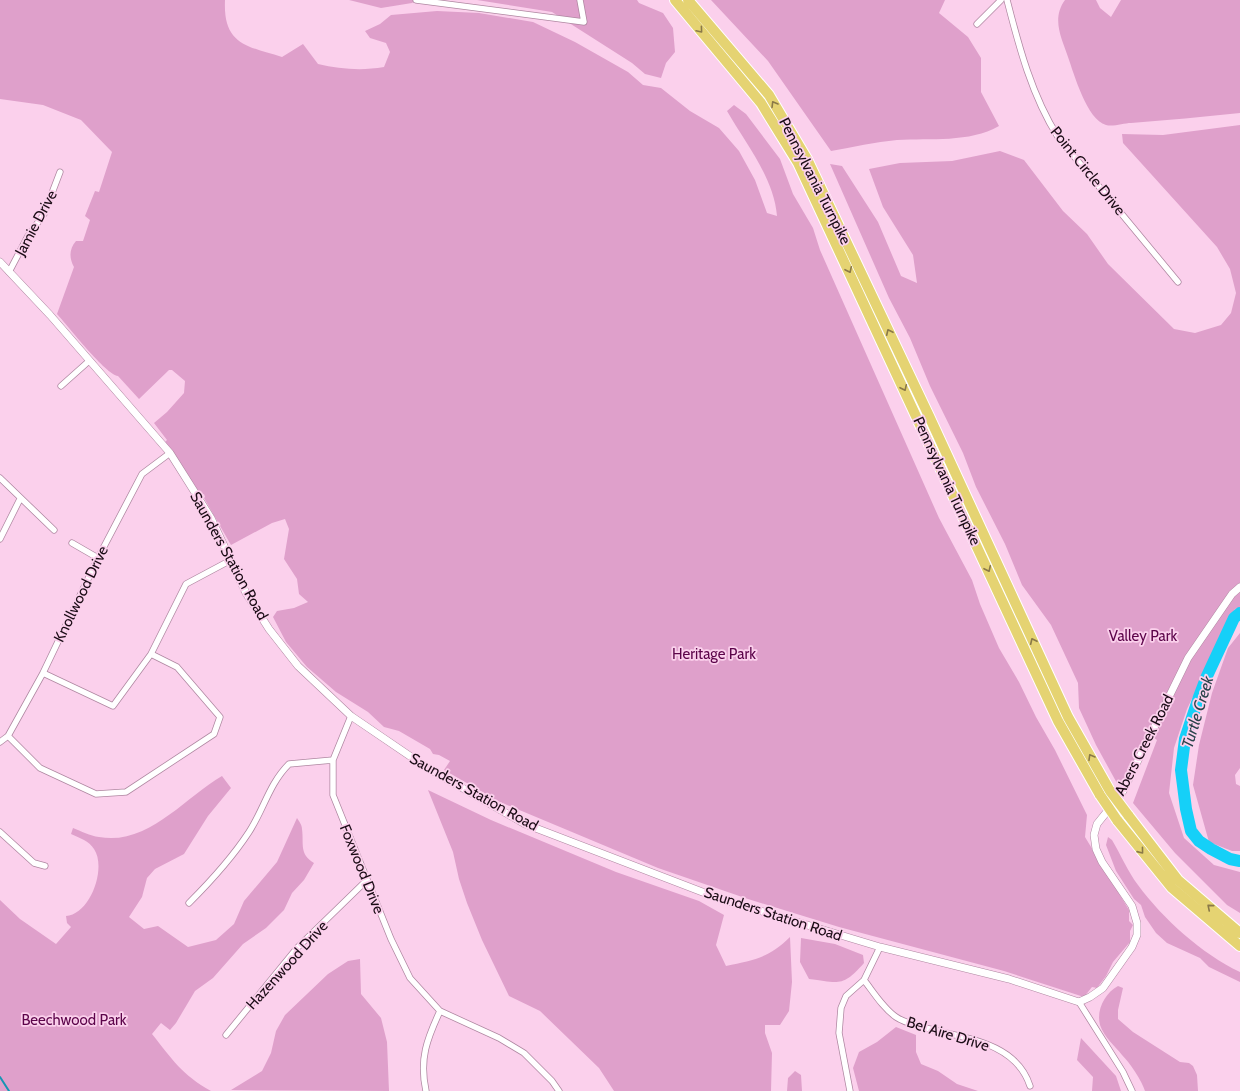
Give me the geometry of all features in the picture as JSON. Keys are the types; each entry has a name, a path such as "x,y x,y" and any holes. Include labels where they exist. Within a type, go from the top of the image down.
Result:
{"highway":[{"name":"Pennsylvania Turnpike","path":"675,0 761,103 798,163 1058,721 1100,795 1117,820 1172,888 1240,946"},
{"name":"Pennsylvania Turnpike","path":"688,0 769,95 807,159 929,416 1068,717 1110,791 1178,880 1240,933"}],"street":[{"path":"416,0 584,22 580,0"},
{"path":"977,24 1001,0"},
{"name":"Point Circle Drive","path":"1007,0 1026,68 1049,123 1058,138 1178,282"},
{"name":"Jamie Drive","path":"10,272 28,236 44,214 60,172"},
{"name":"Saunders Station Road","path":"0,262 170,453 211,518 246,593 269,629 298,666 351,716 426,768 526,824 718,898 880,947 1009,979 1079,1002"},
{"path":"61,386 89,361"},
{"name":"Knollwood Drive","path":"0,742 8,736 43,673 98,558 142,474 170,453"},
{"path":"0,478 20,499 54,530"},
{"path":"0,539 20,499"},
{"path":"72,543 98,558"},
{"path":"43,673 113,706 151,654 186,584 231,560"},
{"name":"Abers Creek Road","path":"1079,1002 1090,997 1103,988 1132,947 1137,935 1137,923 1132,906 1102,862 1096,849 1094,835 1097,824 1122,793 1188,658 1232,594 1240,586"},
{"path":"8,736 40,768 96,794 126,792 214,734 220,717 177,667 151,654"},
{"name":"Foxwood Drive","path":"351,716 333,760 333,795 391,939 410,978 440,1011 499,1038 524,1052 552,1081 559,1091"},
{"path":"189,903 210,882 249,832 281,771 289,764 333,760"},
{"path":"0,832 34,863 46,866"},
{"name":"Hazenwood Drive","path":"226,1035 297,948 367,880"},
{"path":"850,1091 839,1033 839,1019 846,996 864,980 880,947"},
{"name":"Bel Aire Drive","path":"864,980 887,1009 897,1018 910,1024 994,1047 1012,1057 1026,1073 1030,1086"},
{"path":"1079,1002 1123,1072 1132,1091"},
{"path":"426,1091 423,1079 423,1058 429,1035 440,1011"}],"green space":[{"name":"Heritage Park","path":"0,0 225,0 225,15 228,26 239,41 248,46 282,57 303,44 318,64 351,69 384,67 390,52 386,43 370,38 365,31 380,24 391,15 437,11 479,13 533,22 575,42 628,72 643,85 661,88 690,111 719,128 739,151 755,180 767,213 777,216 771,188 765,175 727,111 734,105 746,114 780,159 793,194 813,228 820,250 939,518 972,580 980,604 999,648 1055,750 1087,815 1085,837 1129,910 1129,921 1133,925 1130,931 1130,942 1113,962 1106,976 1097,988 1092,987 1084,997 1004,971 839,927 748,899 658,868 500,802 444,770 450,761 439,755 433,754 430,749 399,731 384,727 368,712 336,692 307,667 286,642 273,617 277,611 294,608 308,602 299,594 297,579 284,559 289,529 285,519 272,523 231,545 204,498 204,494 201,495 165,442 167,440 154,423 167,412 184,393 185,381 172,370 169,370 139,399 118,376 112,374 96,359 57,314 74,267 71,260 72,247 76,241 83,241 90,220 85,216 95,191 99,192 112,152 81,120 43,105 0,99"},
{"path":"349,0 416,0 412,3 381,8"},
{"path":"477,0 637,0 639,3 663,13 673,28 675,52 666,63 661,78 645,74 632,63 552,12"},
{"path":"711,0 945,0 939,13 968,37 981,58 981,92 999,126 975,135 950,139 897,140 831,151 768,61"},
{"path":"1065,0 1096,0 1100,8 1111,17 1121,0 1240,0 1240,113 1128,123 1112,126 1106,125 1099,121 1093,115 1082,96 1059,29 1059,14"},
{"name":"Valley Park","path":"1240,125 1240,608 1235,609 1187,709 1174,748 1169,793 1184,838 1214,865 1240,872 1240,913 1227,905 1175,853 1133,803 1157,740 1147,733 1129,773 1118,785 1096,745 1079,708 1078,683 1051,625 1022,585 1005,544 976,487 963,453 930,386 910,338 889,298 830,164 842,166 878,222 901,276 917,283 913,255 883,207 869,169 900,163 952,161 1000,151 1024,160 1063,211 1087,234 1108,264 1174,329 1195,333 1221,325 1231,313 1236,293 1230,269 1217,247 1123,143 1122,134 1163,135"},
{"path":"1240,633 1240,768 1235,775 1236,784 1240,786 1240,851 1232,851 1209,842 1193,785 1199,745 1212,693 1228,648"},
{"name":"Beechwood Park","path":"222,776 231,788 208,816 184,854 155,869 147,878 142,897 129,917 144,929 158,926 188,947 216,940 234,924 244,901 277,862 297,818 302,828 304,852 309,860 314,863 304,880 292,893 284,910 266,928 243,944 213,978 195,991 176,1023 170,1030 161,1023 152,1034 185,1073 211,1091 0,1091 0,900 20,919 56,944 71,927 67,923 66,916 75,914 82,908 94,889 97,878 98,857 92,846 81,838 71,834 73,828 89,835 99,837 117,838 134,834 165,818"},
{"path":"428,790 491,820 616,872 699,901 724,915 716,945 726,966 745,962 768,954 790,937 792,982 789,1011 780,1025 765,1025 765,1033 772,1053 771,1091 614,1091 599,1068 540,1011 509,996 482,940 467,903 459,879 453,852"},
{"path":"1108,837 1112,840 1134,880 1148,898 1171,923 1198,946 1240,972 1240,982 1209,967 1200,958 1167,943 1156,933 1145,917 1141,905 1134,899 1116,871 1106,845"},
{"path":"801,938 835,944 863,955 864,963 846,980 840,982 809,979 800,962"},
{"path":"360,959 361,994 381,1018 387,1042 389,1091 231,1090 262,1071 271,1053 276,1031 285,1015 328,974 348,961"},
{"path":"1118,986 1123,988 1118,1010 1118,1019 1133,1032 1180,1062 1189,1063 1193,1066 1197,1075 1198,1091 1145,1091 1132,1067 1107,1037 1100,1025 1099,1014 1103,1002 1109,993"},
{"path":"896,1027 916,1035 916,1052 921,1064 938,1071 957,1084 978,1091 859,1091 853,1068 859,1052 877,1042"},
{"path":"1081,1038 1116,1076 1121,1091 1092,1091 1093,1077 1077,1060"},
{"path":"795,1071 801,1075 802,1091 787,1091 788,1078"}],"waterway":[{"name":"Turtle Creek","path":"1240,613 1234,618 1199,697 1185,739 1181,770 1186,809 1191,831 1199,841 1211,849 1230,859 1240,861"},
{"path":"0,1077 9,1091"}]}
